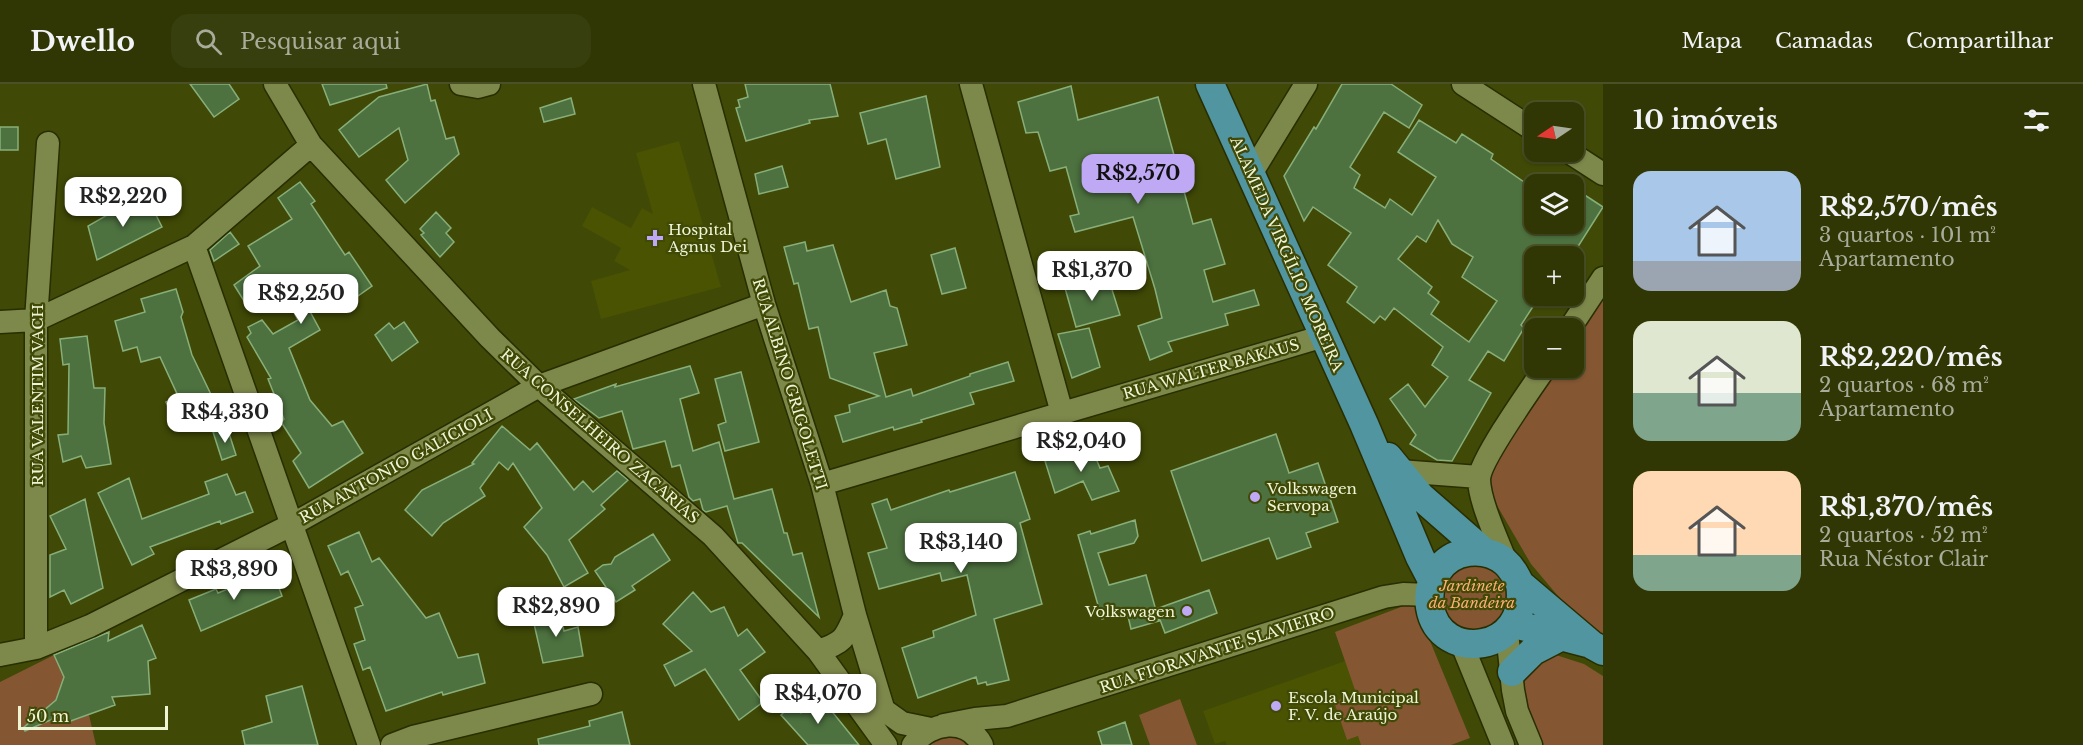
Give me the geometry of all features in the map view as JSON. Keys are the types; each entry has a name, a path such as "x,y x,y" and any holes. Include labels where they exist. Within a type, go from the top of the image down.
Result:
{"main road":[{"name":"ALAMEDA VIRGÍLIO MOREIRA","path":"1210,84 1364,424 1430,587"},
{"name":"ALAMEDA VIRGÍLIO MOREIRA","path":"1364,424 1420,496 1598,648"},
{"path":"1468,552 1503,566 1522,598 1520,611 1511,628 1492,641 1476,645 1461,642 1447,635 1437,624 1431,610 1430,587 1441,566 1453,556 1468,552"},
{"path":"1511,628 1560,637 1598,648"},
{"path":"1512,672 1533,651 1560,637"}],"street":[{"name":"RUA CONSELHEIRO ZACARIAS","path":"274,84 311,144 490,338 539,386 713,536 818,651 886,745"},
{"path":"461,84 478,87 489,84"},
{"name":"RUA ALBINO GRIGOLETTI","path":"704,84 764,304 822,484 855,615 884,711"},
{"path":"971,84 1062,412"},
{"path":"1251,174 1306,84"},
{"path":"1463,84 1524,124"},
{"name":"RUA VALENTIM VACH","path":"36,648 36,320 48,143"},
{"path":"0,322 36,320 194,246 311,144"},
{"path":"1584,162 1603,174"},
{"path":"194,246 369,745"},
{"path":"1577,318 1603,278"},
{"name":"RUA ANTONIO GALICIOLI","path":"0,655 36,648 90,626 293,524 539,386 764,304"},
{"name":"RUA WALTER BAKAUS","path":"822,484 1324,336"},
{"path":"1503,566 1479,477 1491,450 1538,378"},
{"path":"1399,471 1479,477"},
{"name":"RUA FIORAVANTE SLAVIEIRO","path":"937,727 975,719 1007,716 1384,597 1430,587"},
{"path":"818,651 840,643 855,615"},
{"path":"1511,628 1513,690 1517,711 1531,745"},
{"path":"1461,642 1503,745"},
{"name":"RUA CONSELHEIRO ZACARIAS","path":"837,675 902,723 937,727 957,726 969,731 980,740 982,745"},
{"path":"392,745 413,737 591,694"},
{"path":"992,745 1007,716"},
{"path":"913,745 920,736 937,727"}],"shaded area":[{"name":"Hospital Agnus Dei","path":"679,141 721,287 601,319 591,281 630,270 614,261 621,248 582,226 592,207 631,228 642,208 653,214 636,153"},
{"name":"Escola Municipal F. V. de Araújo","path":"1345,661 1357,694 1334,702 1347,740 1358,736 1361,745 1227,745 1225,741 1215,744 1203,711"}],"green space":[{"path":"1603,290 1603,635 1574,615 1531,564 1488,490 1488,472 1546,378 1584,378 1584,319"},
{"name":"Jardinete da Bandeira","path":"1493,564 1509,591 1505,611 1491,626 1481,630 1461,629 1443,616 1437,584 1450,565"},
{"path":"1414,602 1470,738 1451,745 1361,745 1358,736 1347,740 1334,702 1356,693 1335,632"},
{"path":"1553,654 1584,664 1603,676 1603,745 1537,745 1520,705 1524,670"},
{"path":"54,655 64,677 56,700 47,708 51,719 62,715 66,723 89,715 96,745 0,745 0,682"},
{"path":"1180,699 1197,745 1150,745 1139,715"},
{"path":"951,735 960,738 966,745 923,745 927,741"}],"building":[{"path":"190,84 229,84 239,99 214,117"},
{"path":"322,84 386,84 387,88 330,105"},
{"path":"427,84 431,101 435,100 446,139 454,137 459,154 405,203 386,180 408,160 399,128 359,157 339,130 379,97"},
{"path":"745,84 830,84 838,116 809,120 810,123 746,141 736,108 740,107 738,100 748,97"},
{"path":"1342,84 1391,84 1422,105 1409,128 1384,112 1350,167 1360,175 1354,188 1385,208 1390,199 1412,215 1436,177 1398,152 1419,120 1456,143 1462,134 1493,154 1491,159 1524,182 1524,234 1584,234 1584,195 1603,207 1578,246 1524,246 1524,306 1533,306 1524,318 1521,325 1524,328 1504,361 1488,351 1469,380 1491,393 1452,461 1437,460 1410,444 1416,435 1390,399 1408,384 1425,407 1448,377 1432,365 1443,347 1394,308 1385,320 1380,316 1374,323 1347,302 1357,287 1328,265 1351,233 1313,207 1304,221 1284,176 1314,127 1316,129","holes":["1438,220 1452,244 1473,257 1462,277 1497,301 1469,342 1431,314 1439,302 1428,293 1432,287 1398,259 1417,236 1426,242"]},
{"path":"1071,86 1078,120 1158,97 1193,224 1211,219 1225,264 1204,270 1213,302 1254,290 1259,305 1225,314 1228,325 1168,342 1172,351 1150,360 1138,326 1162,318 1133,217 1075,232 1070,216 1079,214 1066,167 1050,171 1038,132 1026,133 1018,102"},
{"path":"926,96 940,167 896,179 886,139 868,144 860,113"},
{"path":"571,98 575,114 544,122 540,108"},
{"path":"0,127 18,127 18,150 0,150"},
{"path":"782,166 788,187 759,194 755,174"},
{"path":"300,182 315,201 311,204 345,255 349,252 372,286 348,303 335,285 306,304 320,330 289,348 310,400 332,426 343,421 363,453 309,488 293,461 301,453 281,422 284,419 268,379 271,378 247,337 251,333 248,327 262,320 273,334 298,320 280,288 249,309 234,285 260,266 248,246 292,219 278,198"},
{"path":"149,201 162,227 97,260 88,226 128,203 132,210"},
{"path":"436,212 451,228 446,233 454,242 440,257 421,235 424,233 420,229"},
{"path":"230,232 239,244 214,261 210,250"},
{"path":"805,242 807,251 833,245 851,302 886,290 890,306 897,308 907,345 874,353 886,397 911,389 913,396 1008,362 1014,381 970,393 974,404 921,420 922,422 894,430 893,427 843,442 835,416 850,412 849,405 879,396 830,378 818,327 809,329 798,283 794,284 784,247"},
{"path":"955,248 966,288 942,294 931,255"},
{"path":"1108,277 1120,315 1076,327 1065,288"},
{"path":"176,289 192,355 216,405 177,424 166,402 178,396 160,357 141,362 137,347 123,351 115,321 145,312 141,299"},
{"path":"404,322 418,342 392,361 375,335 389,323 394,329"},
{"path":"1089,328 1100,367 1072,378 1058,334"},
{"path":"87,336 94,388 105,388 104,423 111,464 86,468 81,456 63,462 58,435 68,434 69,364 63,365 60,339"},
{"path":"690,366 699,393 680,399 693,451 719,442 734,499 772,489 784,533 787,533 793,555 802,553 819,617 742,543 738,543 727,506 706,512 703,510 700,499 693,501 689,497 680,465 672,467 665,441 633,449 622,411 599,418 574,399 616,384 615,387"},
{"path":"741,372 759,442 725,451 718,425 726,422 715,379"},
{"path":"502,426 530,450 537,443 574,490 583,481 593,492 617,471 628,480 601,505 605,509 569,540 588,573 564,587 547,555 524,527 542,508 513,463 508,470 499,462 480,488 485,496 443,523 432,536 405,510 422,490 474,464 472,463"},
{"path":"227,427 236,455 222,460 213,432"},
{"name":"Volkswagen Servopa","path":"1276,434 1289,473 1318,463 1338,522 1306,533 1311,547 1277,559 1269,538 1202,561 1171,471"},
{"path":"1090,444 1100,468 1108,466 1119,491 1092,500 1083,481 1055,493 1045,461"},
{"path":"1015,472 1030,519 1020,523 1042,604 994,619 1009,680 987,685 986,682 978,684 976,677 918,698 902,648 934,637 933,631 976,615 967,575 942,581 940,573 879,589 868,553 887,548 872,504 887,499 891,510 949,490 950,492"},
{"path":"227,474 236,495 245,492 253,512 221,524 220,521 150,547 154,554 132,565 98,493 129,478 142,519 209,494 205,482"},
{"path":"85,499 103,588 71,604 64,590 50,597 50,555 66,549 50,516"},
{"path":"1135,520 1138,536 1134,543 1098,553 1109,585 1146,575 1159,621 1131,629 1127,612 1102,619 1078,535 1090,531 1091,534"},
{"path":"359,532 372,562 379,558 426,618 439,613 458,658 478,654 485,683 443,695 442,692 386,711 370,667 363,670 354,644 365,640 355,608 363,605 348,571 341,575 328,546"},
{"path":"653,534 670,560 632,586 635,590 616,602 595,571 603,565 611,564 615,557"},
{"path":"273,571 282,596 201,631 189,600 216,589 218,593"},
{"name":"Volkswagen","path":"1209,590 1217,613 1165,633 1156,609"},
{"path":"693,592 711,612 724,607 738,636 747,629 765,652 740,670 763,702 739,720 705,669 675,686 664,665 692,651 663,624"},
{"path":"559,610 564,631 578,627 583,656 543,663 532,615"},
{"path":"142,625 156,658 148,661 150,694 112,697 115,705 65,723 62,715 25,731 23,728 56,700 64,677 54,655 109,632 108,641"},
{"path":"302,686 318,745 245,745 242,731 272,722 266,696"},
{"path":"820,697 859,745 808,745 781,715 793,704 801,713"},
{"path":"622,712 630,745 539,745 538,739 590,726 589,721"},
{"path":"1125,722 1132,745 1102,745 1098,732"}],"place":[{"name":"Hospital Agnus Dei","path":"655,238"},
{"name":"Volkswagen Servopa","path":"1255,497"},
{"name":"Volkswagen","path":"1187,611"},
{"name":"Escola Municipal F. V. de Araújo","path":"1276,706"}]}
